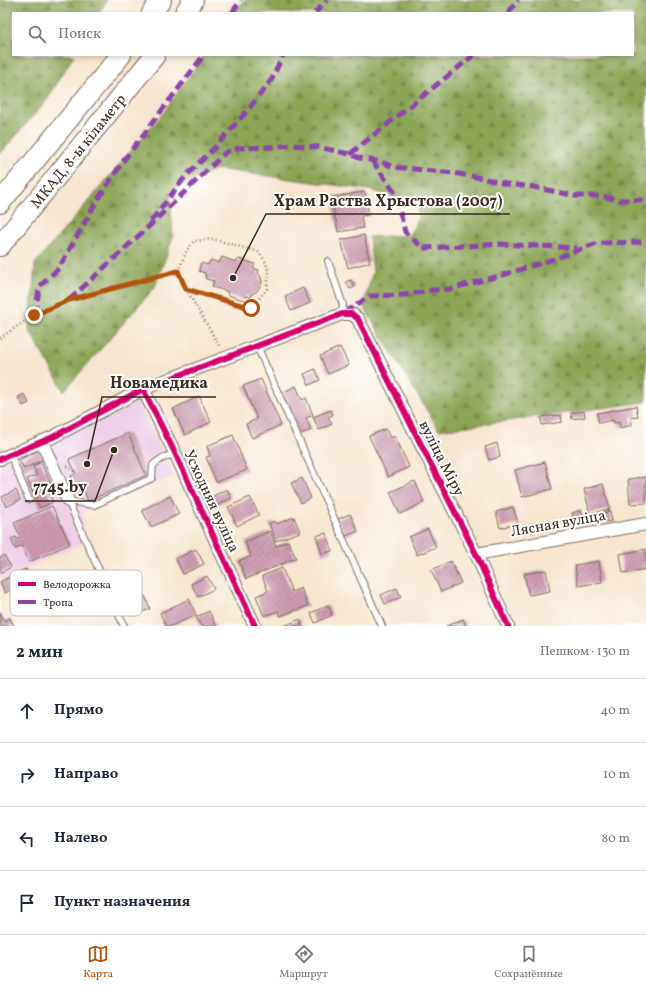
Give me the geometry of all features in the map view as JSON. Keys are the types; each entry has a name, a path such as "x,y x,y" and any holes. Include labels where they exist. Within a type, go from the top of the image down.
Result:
{"highway":[{"path":"153,12 161,0"},
{"path":"186,12 194,0"},
{"name":"МКАД, 8-ы кіламетр","path":"0,203 120,56"},
{"name":"МКАД, 8-ы кіламетр","path":"0,246 154,56"}],"street":[{"path":"5,457 42,442 143,389 342,314"},
{"name":"вуліца Міру","path":"342,314 352,314 358,319 476,554 508,626"},
{"name":"Усходняя вуліца","path":"143,389 176,454 255,626"},
{"path":"42,442 68,501"},
{"name":"Лясная вуліца","path":"476,554 646,524"}],"lane":[{"path":"328,261 343,305 342,314"},
{"path":"257,346 382,626"},
{"path":"68,501 94,505 152,478 153,465 161,459 176,454"},
{"path":"5,457 29,500"},
{"path":"68,501 99,570"},
{"path":"120,616 124,626"}],"path":[{"path":"186,289 251,308 267,289 269,272 265,261 259,252 213,239 194,241 187,250 178,271 186,289 226,358"},
{"path":"0,338 34,315 69,300 178,271"},
{"path":"65,466 76,473"}],"shaded area":[{"path":"137,400 174,476 83,513 83,543 21,570 10,570 10,575 0,579 0,463"}],"green space":[{"path":"0,0 107,0 100,12 12,12 12,56 73,56 47,100 0,154"},
{"path":"244,0 646,0 646,402 439,430 363,306 373,271 369,237 409,235 418,220 418,205 371,190 216,169 170,191 173,237 155,287 64,391 29,330 35,264 164,112 203,56 634,56 634,12 236,12"}],"building":[{"path":"365,192 369,215 361,216 363,228 338,232 332,197"},
{"path":"364,235 370,262 348,268 341,240"},
{"path":"222,257 236,262 239,259 255,264 253,268 259,270 258,273 261,277 262,283 251,297 245,296 244,300 228,295 227,291 212,287 214,281 206,279 205,273 199,271 201,263 208,265 211,260 219,263"},
{"path":"351,280 355,287 350,289 346,282"},
{"path":"303,288 310,303 291,311 285,296"},
{"path":"340,347 349,365 328,374 320,356"},
{"path":"315,369 320,380 309,385 304,374"},
{"path":"261,379 281,425 252,438 246,424 257,419 243,386"},
{"path":"296,386 302,400 306,398 313,415 306,418 311,430 298,435 280,394"},
{"path":"24,394 29,403 23,406 18,398"},
{"path":"199,396 211,422 185,435 173,409"},
{"path":"636,406 638,417 631,418 632,425 620,428 619,422 614,423 613,420 599,423 597,413"},
{"path":"331,410 333,415 328,417 332,424 319,430 313,417"},
{"path":"584,411 585,417 572,419 571,413"},
{"path":"561,415 562,422 542,425 541,417"},
{"path":"386,429 390,438 395,436 409,467 388,477 369,436"},
{"path":"128,433 146,475 88,501 83,489 78,492 71,476 76,473 69,459"},
{"path":"233,435 247,470 216,482 206,457 210,456 207,446"},
{"path":"497,443 500,457 489,460 485,447"},
{"path":"39,450 44,459 24,469 19,460"},
{"path":"41,462 53,489 48,491 53,502 40,508 27,479 37,475 33,466"},
{"path":"545,462 552,489 522,497 515,470"},
{"path":"646,477 646,503 630,504 628,479"},
{"path":"302,478 311,498 301,503 291,483"},
{"path":"415,481 424,502 400,514 390,492"},
{"path":"603,484 610,509 590,514 584,489"},
{"path":"227,489 231,498 215,506 211,497"},
{"path":"16,490 20,500 6,507 2,497"},
{"path":"170,496 179,514 151,527 142,510"},
{"path":"250,497 259,515 237,526 228,507"},
{"path":"52,506 70,544 29,562 22,546 15,549 11,539 16,537 17,539 21,538 14,523"},
{"path":"513,507 518,523 500,528 496,512"},
{"path":"581,510 584,521 574,524 572,513"},
{"path":"610,511 612,521 606,522 603,513"},
{"path":"350,514 358,531 346,536 338,519"},
{"path":"294,517 300,532 276,541 269,524 274,521 276,524"},
{"path":"428,529 436,547 417,555 409,537"},
{"path":"270,531 276,546 288,541 296,558 246,579 239,561 251,556 245,542"},
{"path":"326,533 332,551 322,554 316,536"},
{"path":"196,549 204,564 183,574 176,559"},
{"path":"646,549 646,569 623,573 620,554"},
{"path":"4,555 11,567 0,573 0,558"},
{"path":"451,561 461,583 441,592 431,570"},
{"path":"599,561 602,582 578,586 575,565"},
{"path":"282,568 292,592 301,588 308,606 280,616 278,611 264,616 256,596 268,591 262,576"},
{"path":"546,570 550,591 529,595 524,574"},
{"path":"207,576 214,589 198,597 191,584"},
{"path":"10,577 10,590 5,593 0,582"},
{"path":"397,588 401,597 385,604 381,595"},
{"path":"145,596 150,609 142,612 142,597"},
{"path":"189,599 196,615 171,626 166,626 160,613"},
{"path":"328,605 332,615 315,623 311,613"},
{"path":"209,611 216,626 201,626 196,617"},
{"path":"0,612 4,621 10,618 14,626 0,626"},
{"path":"300,619 302,626 284,626"},
{"path":"463,619 466,626 446,626"}],"marked path":[{"path":"233,12 241,0"},
{"path":"316,12 327,0"},
{"path":"509,12 518,0"},
{"path":"34,315 40,286 59,268 98,199 124,160 203,56"},
{"path":"151,221 185,177 219,143 252,105 272,79 283,56"},
{"path":"350,154 473,56"},
{"path":"69,300 226,152 238,148 292,145 318,147 350,154 359,158 382,162 393,167 453,173 506,184 534,187 575,196 601,196 619,200 646,200"},
{"path":"372,160 395,193 405,232 423,248 501,244 577,248"},
{"path":"344,313 370,296 405,295 433,290 450,289 503,275 557,258 597,243 646,242"}],"cycle path":[{"path":"0,459 53,437 143,389 342,314 352,314 358,319 476,554 508,626"},
{"path":"143,389 175,453 255,626"}],"place":[{"name":"Храм Раства Хрыстова (2007)","path":"233,278"},
{"name":"7745.by","path":"114,450"},
{"name":"Новамедика","path":"87,464"}],"route":[{"path":"34,315 69,300 178,271 186,289 251,308"}]}
